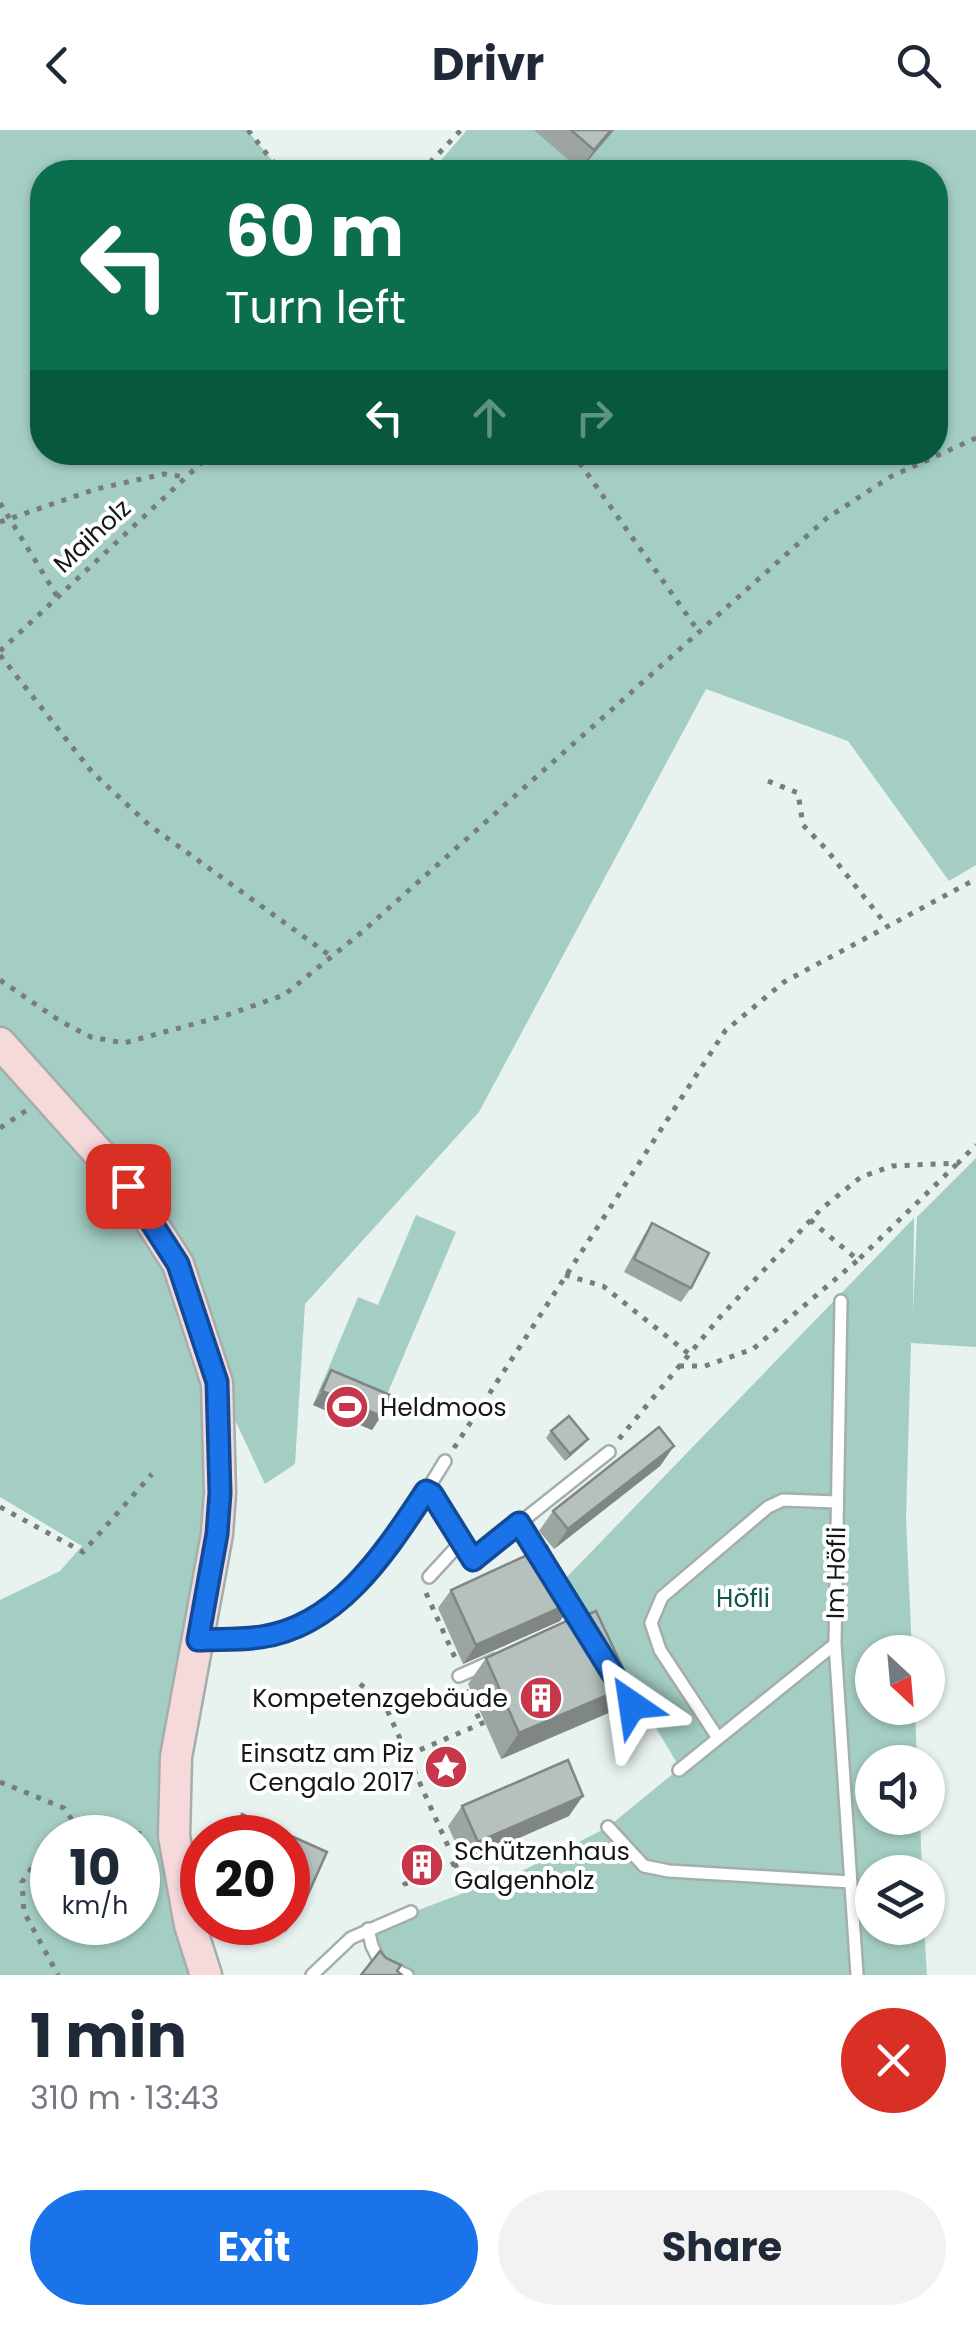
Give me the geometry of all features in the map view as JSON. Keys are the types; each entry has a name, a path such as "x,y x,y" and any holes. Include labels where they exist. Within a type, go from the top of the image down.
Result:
{"street":[{"path":"0,1042 128,1186 178,1264 217,1382 217,1534 176,1756 174,1836 190,1925 206,1975"}],"lane":[{"name":"Im Höfli","path":"678,1770 835,1644 841,1301"},
{"path":"426,1491 432,1494 473,1560 609,1452"},
{"path":"198,1640 262,1637 298,1626 330,1606 382,1557 445,1462"},
{"path":"718,1738 660,1650 651,1624 662,1598 768,1507 783,1500 838,1502"},
{"path":"519,1523 550,1572"},
{"path":"426,1582 462,1541"},
{"path":"560,1589 591,1639"},
{"path":"564,1630 581,1622"},
{"path":"835,1644 858,1975"},
{"path":"459,1676 512,1653"},
{"path":"612,1672 632,1705"},
{"path":"608,1827 644,1866 669,1871 851,1882"},
{"path":"312,1975 351,1938 411,1912"},
{"path":"368,1929 381,1964 407,1975"}],"path":[{"path":"248,130 272,160"},
{"path":"432,160 461,130"},
{"path":"948,451 976,438"},
{"name":"Maiholz","path":"0,653 199,465"},
{"path":"581,465 698,632"},
{"path":"0,980 90,1037 124,1043 284,995 827,518 890,477 916,465"},
{"path":"0,522 96,488 164,474 186,477"},
{"path":"0,503 57,596"},
{"path":"0,653 92,772 149,825 332,956"},
{"path":"768,781 798,793 803,825 888,926"},
{"path":"445,1462 724,1031 784,982 976,879"},
{"path":"0,1128 29,1109 19,1098"},
{"path":"679,1366 706,1366 754,1349 858,1260 976,1146"},
{"path":"609,1452 720,1317 810,1220 861,1177 892,1166 958,1163"},
{"path":"810,1220 858,1260"},
{"path":"566,1275 603,1286 689,1354"},
{"path":"0,1507 83,1552 152,1474"},
{"path":"408,1755 483,1723 459,1676 426,1582"},
{"path":"360,1684 384,1703 448,1846"},
{"path":"0,1782 64,1808 68,1815"},
{"path":"404,1882 454,1861 465,1892"},
{"path":"30,1871 22,1882 24,1912 30,1923"},
{"path":"42,1945 58,1975"}],"green space":[{"path":"0,130 247,130 272,160 30,160 30,465 948,465 948,160 441,160 467,130 976,130 976,865 949,881 848,741 706,689 479,1112 305,1304 295,1464 265,1484 219,1386 220,1493 176,1757 184,1815 180,1815 180,1945 202,1945 206,1975 0,1975 0,1600 60,1571 82,1546 0,1497"},
{"name":"Höfli","path":"976,1158 976,1347 911,1343 906,1518 911,1635 855,1635 855,1725 916,1725 916,1745 855,1745 855,1835 921,1835 921,1855 855,1855 855,1945 925,1945 927,1975 407,1975 381,1964 368,1929 522,1871 608,1827 680,1768 566,1578 914,1218 913,1316 917,1217"},
{"path":"416,1215 456,1232 381,1409 322,1384 358,1297 378,1305"}],"building":[{"path":"571,130 611,130 594,150"},
{"path":"652,1223 709,1253 691,1288 634,1259"},
{"path":"331,1370 390,1395 381,1416 322,1391"},
{"path":"569,1416 588,1439 570,1454 551,1431"},
{"path":"659,1427 674,1446 568,1529 553,1511"},
{"path":"547,1546 573,1602 476,1645 451,1590"},
{"name":"Kompetenzgebäude","path":"596,1611 631,1685 519,1733 486,1658 586,1612 587,1615"},
{"path":"568,1760 583,1796 478,1842 462,1806"},
{"path":"310,1844 327,1852 310,1890"},
{"path":"380,1951 401,1965 397,1971 402,1975 361,1975"}],"place":[{"name":"Heldmoos","path":"347,1407"},
{"name":"Kompetenzgebäude","path":"541,1698"},
{"name":"Einsatz am Piz Cengalo 2017","path":"446,1767"},
{"name":"Schützenhaus Galgenholz","path":"422,1865"}],"route":[{"path":"128,1186 178,1264 217,1382 217,1534 198,1640 262,1637 298,1626 330,1606 382,1557 426,1491 432,1494 473,1560 519,1523 632,1705"}]}
